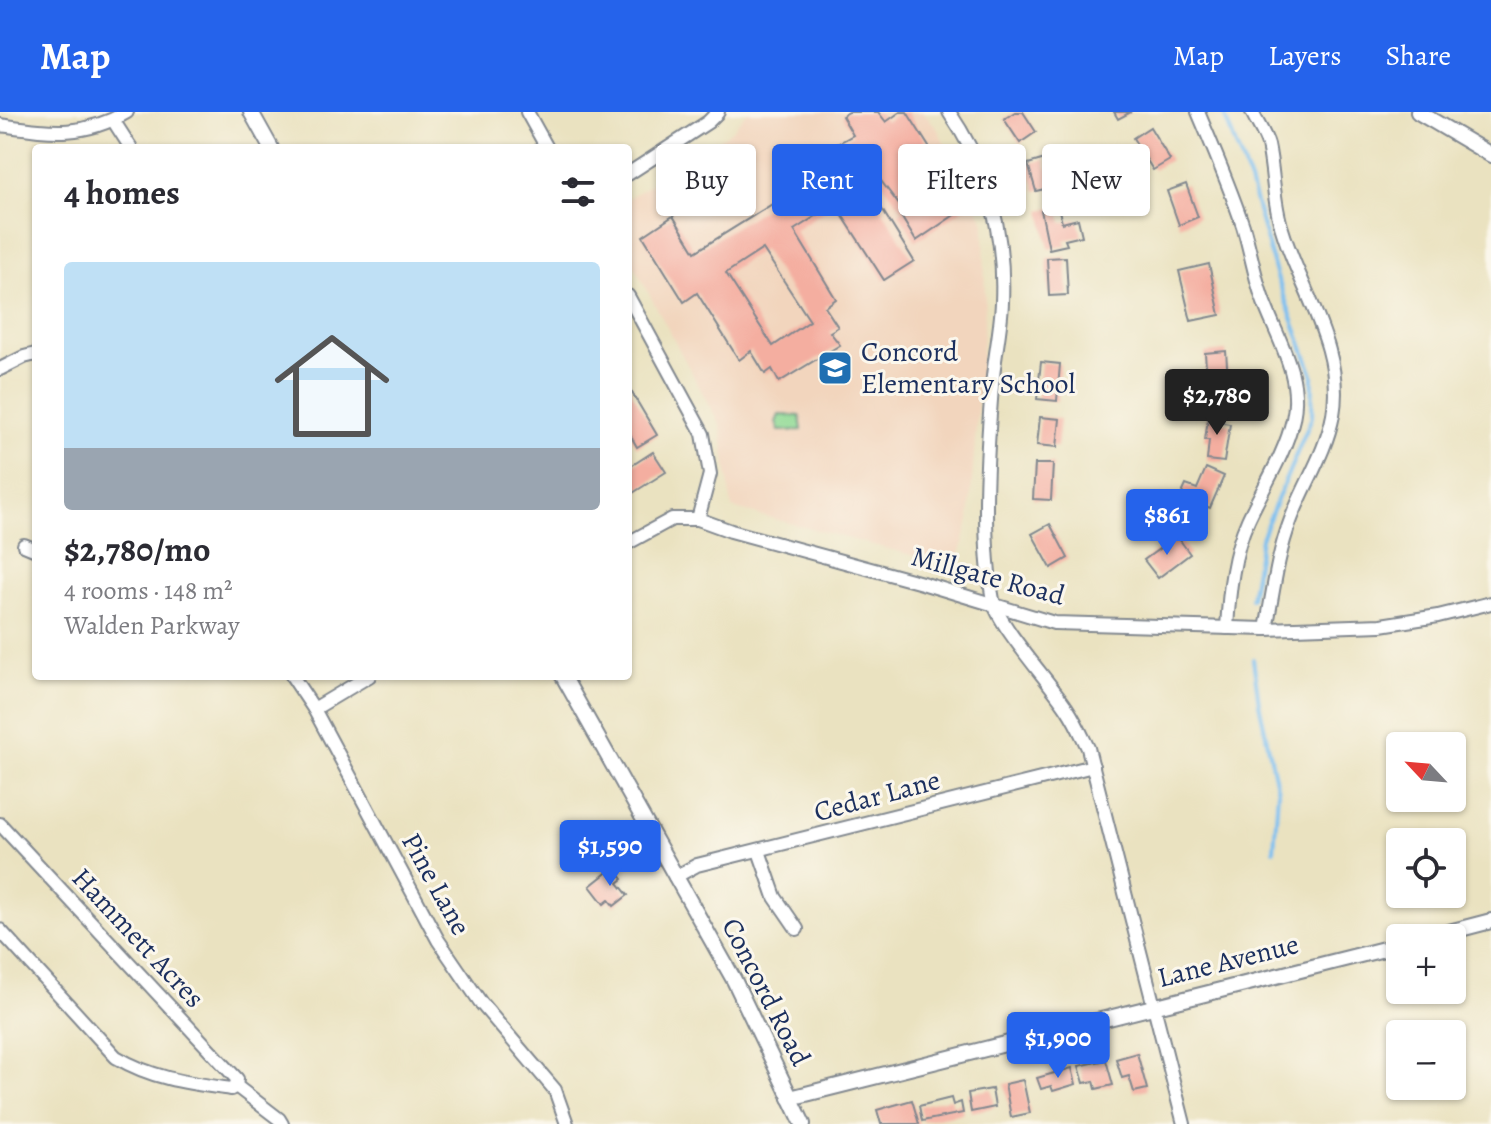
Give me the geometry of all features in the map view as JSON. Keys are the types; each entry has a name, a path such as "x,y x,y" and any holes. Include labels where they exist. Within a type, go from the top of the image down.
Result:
{"street":[{"path":"0,125 45,131 71,130 99,127 127,112"},
{"path":"251,112 269,144"},
{"path":"527,112 545,144"},
{"path":"632,171 697,130 718,112"},
{"path":"949,112 970,143 987,184 1003,256 987,491 989,568 994,604 1069,711 1088,748 1184,1124"},
{"path":"1198,112 1226,176 1263,299 1287,357 1297,392 1286,441 1246,523 1229,592 1227,628"},
{"path":"1252,112 1267,141 1280,225 1293,264 1321,326 1334,366 1336,392 1326,439 1290,521 1266,629"},
{"path":"1418,112 1491,155"},
{"path":"113,120 128,144"},
{"path":"632,303 703,434 710,474 698,519"},
{"path":"0,369 32,355"},
{"name":"Millgate Road","path":"632,541 672,519 698,519 1054,623 1266,629 1381,625 1491,603"},
{"name":"Pine Lane","path":"295,680 314,709 438,940 481,1003 555,1090 567,1124"},
{"path":"314,709 362,680"},
{"name":"Concord Road","path":"565,680 734,980 803,1124"},
{"name":"Cedar Lane","path":"675,877 697,865 1093,766"},
{"name":"Hammett Acres","path":"0,824 237,1079 236,1086 282,1124"},
{"path":"759,851 775,897 797,929"},
{"path":"1466,928 1491,921"},
{"path":"0,930 116,1057 139,1071 181,1082 231,1089 236,1086"},
{"name":"Lane Avenue","path":"790,1098 1386,948"}],"shaded area":[{"name":"Concord Elementary School","path":"747,112 922,112 936,126 945,144 898,144 898,216 981,216 984,222 985,309 969,520 957,567 732,508 721,427 632,262 632,196 656,181 656,216 756,216 756,144 715,144"}],"green space":[{"path":"779,415 800,416 802,430 779,431 776,422"}],"building":[{"path":"849,112 878,112 886,122 900,112 907,112 927,144 898,144 898,203 882,182 882,144 837,144 853,135 842,116"},
{"path":"1015,112 1023,112 1036,132 1020,143 1004,119"},
{"path":"1114,112 1131,112 1118,119"},
{"path":"1150,127 1170,160 1153,170 1150,165 1150,144 1137,144 1133,138"},
{"path":"1042,160 1042,190 1036,191 1028,164"},
{"path":"1186,184 1198,217 1179,225 1167,191"},
{"path":"772,204 772,216 816,216 794,230 836,299 825,307 838,327 830,332 840,345 779,382 772,369 765,374 751,351 739,360 697,293 684,302 643,236 673,216 695,252","holes":["763,249 810,321 773,346 726,273"]},
{"path":"882,209 914,261 884,280 843,216 882,216"},
{"path":"901,216 953,216 916,241"},
{"path":"1042,216 1060,216 1062,223 1078,219 1082,236 1065,240 1067,245 1049,249"},
{"path":"1066,257 1068,295 1049,296 1047,258"},
{"path":"1209,264 1220,315 1191,321 1179,271"},
{"path":"1226,351 1229,394 1208,396 1205,353"},
{"path":"1041,362 1060,364 1057,401 1037,399"},
{"path":"632,393 657,435 637,447 632,438"},
{"path":"1209,411 1224,413 1223,423 1230,424 1224,462 1207,460 1209,440 1205,440"},
{"path":"1040,417 1060,419 1057,447 1037,445"},
{"path":"653,452 666,472 632,493 632,465"},
{"path":"1035,464 1053,464 1051,500 1033,499"},
{"path":"1206,468 1224,476 1210,508 1181,496 1186,485 1197,489"},
{"path":"1050,524 1068,558 1051,568 1032,534"},
{"path":"1177,536 1190,554 1158,578 1144,560"},
{"path":"614,867 623,879 618,883 628,895 614,906 609,900 604,904 590,886"},
{"path":"1137,1053 1147,1089 1134,1092 1129,1076 1122,1078 1116,1059"},
{"path":"1106,1060 1113,1085 1096,1089 1094,1081 1084,1083 1079,1066"},
{"path":"1072,1068 1076,1084 1053,1091 1051,1086 1041,1089 1037,1078"},
{"path":"1023,1080 1030,1113 1011,1117 1005,1084"},
{"path":"992,1089 995,1107 971,1112 968,1093"},
{"path":"951,1098 953,1105 961,1102 963,1113 922,1121 919,1106"},
{"path":"912,1100 919,1124 881,1124 877,1110"}],"waterway":[{"path":"1223,112 1250,182 1277,277 1313,375 1312,417 1261,538 1251,599"},
{"path":"1253,659 1278,791 1274,850"}],"place":[{"name":"Concord Elementary School","path":"835,368"}]}
